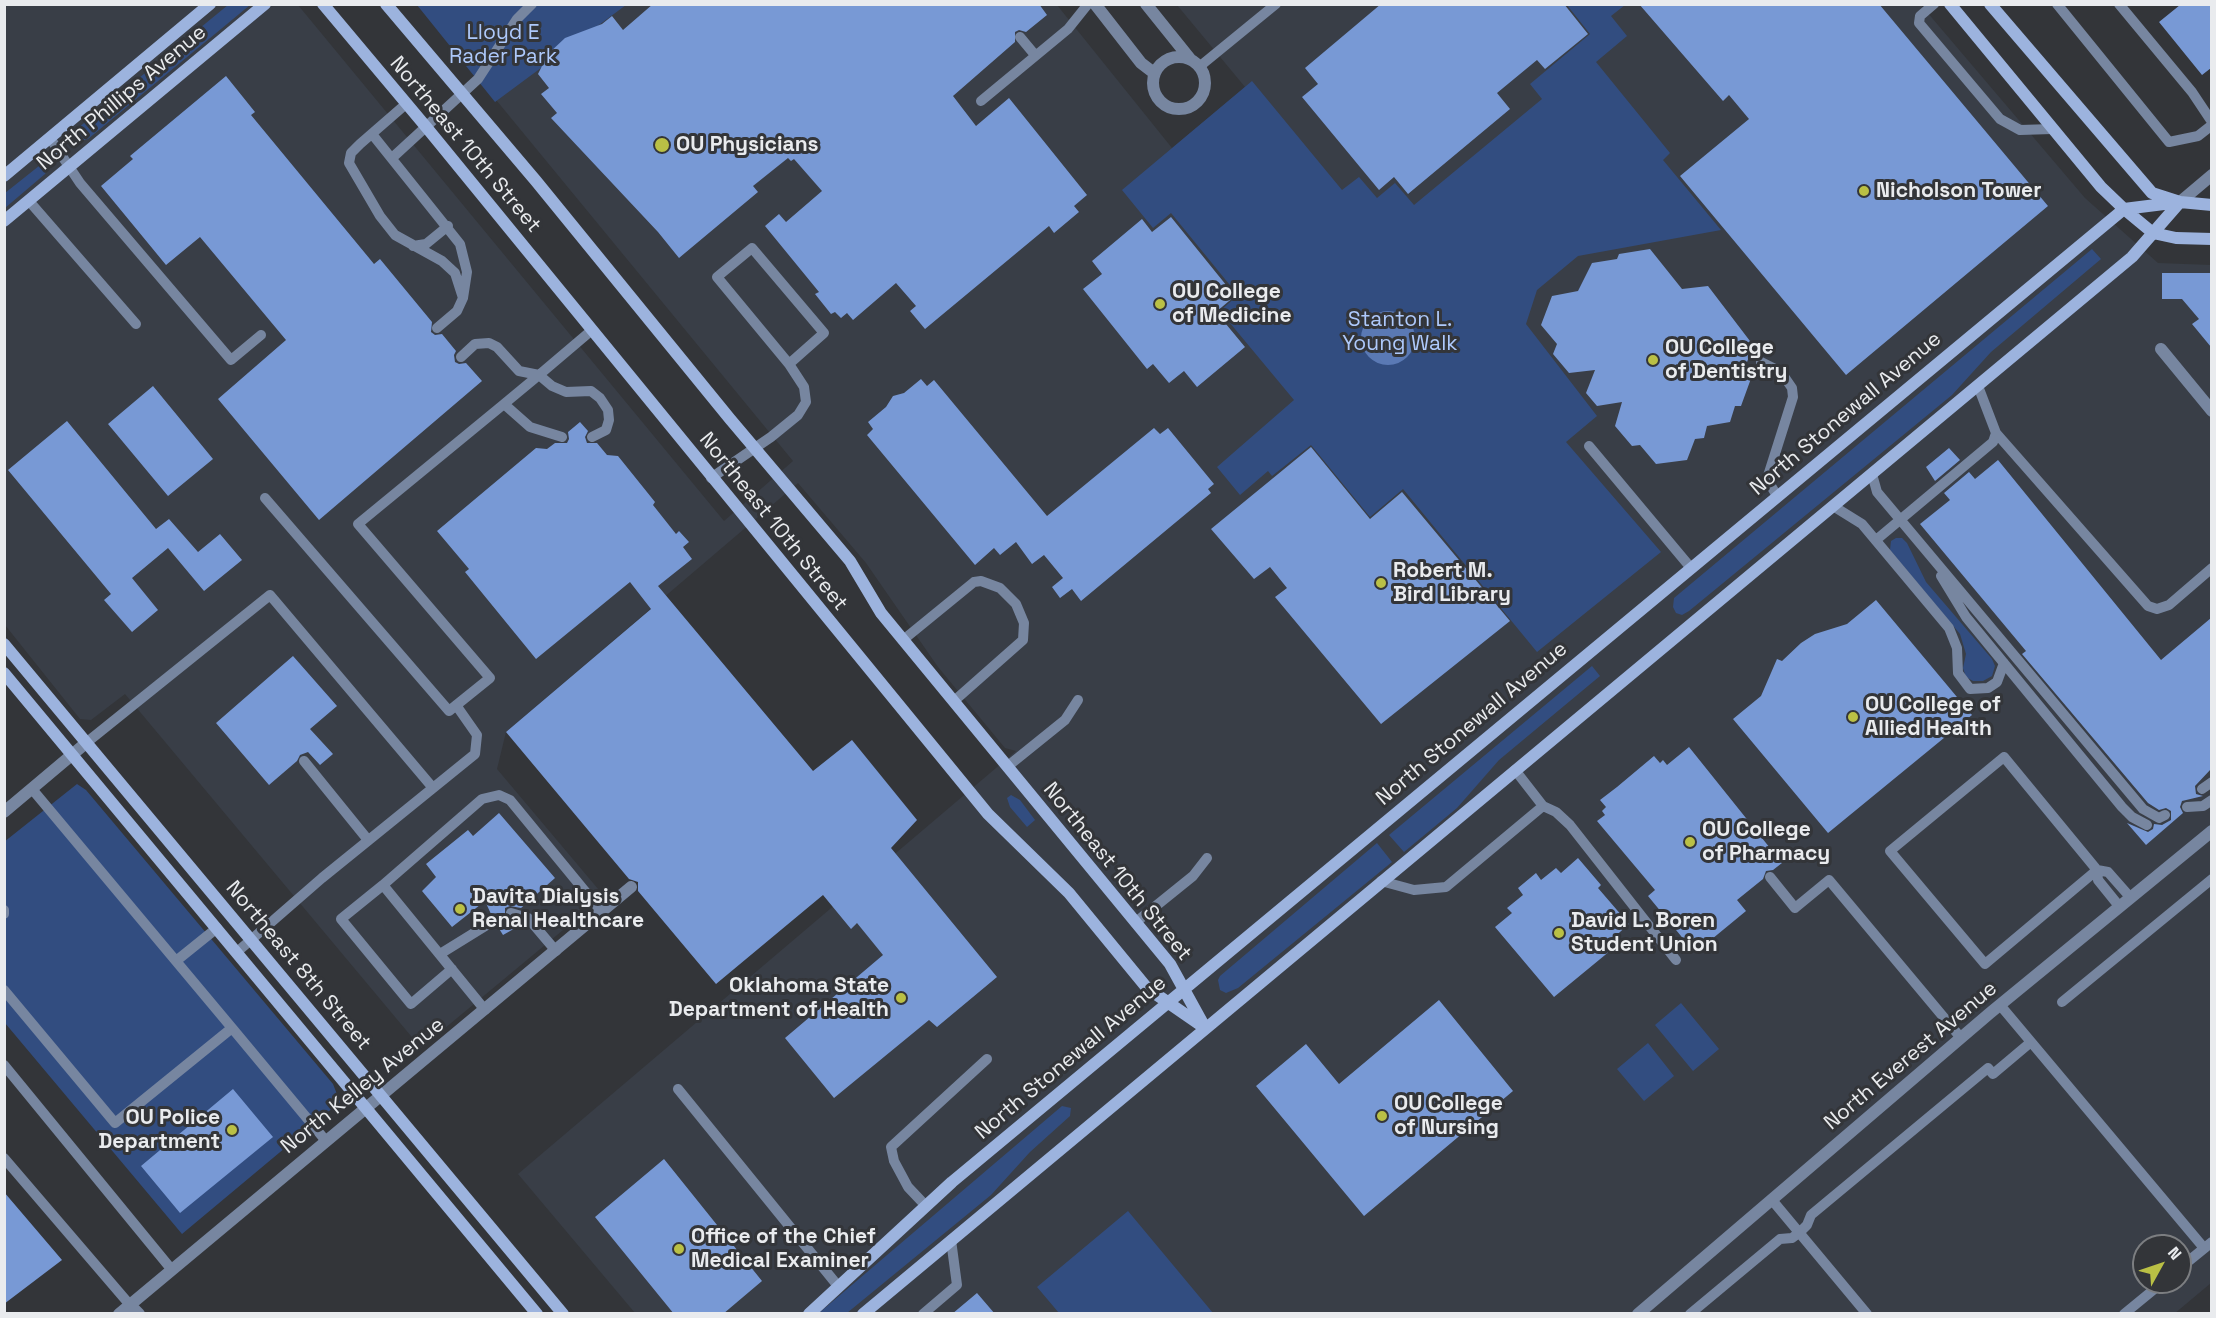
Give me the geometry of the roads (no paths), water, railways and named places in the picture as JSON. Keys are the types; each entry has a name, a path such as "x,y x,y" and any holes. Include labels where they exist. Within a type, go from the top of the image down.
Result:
{"main road":[{"name":"North Phillips Avenue","path":"4,176 210,4"},
{"name":"North Phillips Avenue","path":"4,221 265,4"},
{"name":"Northeast 10th Street","path":"323,4 988,814 1069,893 1147,988 1205,1028"},
{"name":"Northeast 10th Street","path":"386,4 460,95 536,181 850,561 881,613 1170,964 1205,1028"},
{"path":"1950,4 2101,187 2124,209 2153,233 2176,238 2211,239"},
{"path":"1990,4 2152,193 2180,202 2211,205"},
{"path":"2124,209 2180,202"},
{"path":"863,1314 2132,257 2180,202"},
{"name":"North Stonewall Avenue","path":"809,1314 926,1206 2124,209"},
{"name":"Northeast 8th Street","path":"4,644 563,1314"},
{"name":"Northeast 8th Street","path":"4,673 537,1314"}],"street":[{"path":"1095,4 1141,63 1154,73"},
{"path":"1146,4 1195,63 1205,81 1203,94 1195,105 1182,110 1171,109 1158,100 1152,86 1154,73 1166,60 1179,57 1195,63"},
{"path":"2180,202 2211,176"},
{"path":"2161,350 2211,411"},
{"path":"4,812 86,743"},
{"name":"North Everest Avenue","path":"1638,1314 2000,1005 2211,831"},
{"name":"North Kelley Avenue","path":"119,1314 134,1309 172,1270 631,887"}],"lane":[{"path":"392,158 478,79 517,19 532,4"},
{"path":"981,101 1068,29 1088,4"},
{"path":"1195,63 1276,4"},
{"path":"1934,4 1920,16 1919,22 2000,119 2020,130 2052,129"},
{"path":"2057,4 2169,142 2198,136 2211,123 2192,92 2119,4"},
{"path":"1020,37 1035,55"},
{"path":"406,104 351,153 349,163 380,216 395,235 442,261 455,273 463,298"},
{"path":"372,134 448,226 460,244 467,272 463,298 457,311 437,328"},
{"path":"50,138 71,166 80,183 231,360 261,335"},
{"path":"29,201 136,324"},
{"path":"412,246 426,243 448,226"},
{"path":"711,478 754,446 771,437 804,409 806,397 804,387 789,364 717,277 752,248 824,333 789,364"},
{"path":"265,498 449,711 490,678 357,524 592,330"},
{"path":"461,357 476,345 489,343 497,347 519,371 539,375 552,386 566,392 591,391 600,398 608,410 609,420 606,430 592,437"},
{"path":"1761,362 1781,372 1792,388 1793,397 1767,479 1777,496"},
{"path":"1978,386 1996,433 2148,606 2157,609 2169,605 2211,568"},
{"path":"504,404 530,427 562,437"},
{"path":"1876,540 1993,442 1996,433"},
{"path":"1589,446 1691,568"},
{"path":"1872,474 1877,492 2143,809 2159,818 2165,815"},
{"path":"1833,506 1862,524 1949,628 1957,648 1958,673 1970,689 1988,688 1997,682 2004,663"},
{"path":"1930,554 1956,603 2004,663 2122,807 2132,818 2147,825"},
{"path":"903,640 974,582 990,583 1009,595 1021,614 1025,632 1023,640 954,701"},
{"path":"86,743 270,596 433,788"},
{"path":"1008,766 1065,720 1078,700"},
{"path":"237,952 368,840 475,754 477,735 456,705"},
{"path":"2097,870 1985,964 1890,851 2004,758 2097,870 2098,880 2119,906"},
{"path":"304,761 368,840"},
{"path":"1515,770 1543,806 1556,812 1570,825 1676,960"},
{"path":"2202,789 2211,782"},
{"path":"33,789 326,1141"},
{"path":"452,969 411,1004 341,919 482,799 499,795 510,800 602,912"},
{"path":"2187,807 2203,806 2211,800"},
{"path":"1381,881 1414,890 1446,887 1543,806"},
{"path":"1136,922 1193,876 1207,858"},
{"path":"2097,870 2108,872 2130,897"},
{"path":"1770,877 1795,908 1829,880 1961,1038"},
{"path":"2062,1002 2211,879"},
{"path":"383,885 485,1010"},
{"path":"511,913 528,918 556,951"},
{"path":"440,954 495,920"},
{"path":"176,961 217,928"},
{"path":"4,990 115,1123 232,1028"},
{"path":"2000,1005 2208,1245 2192,1258"},
{"path":"1690,1314 1780,1239 1792,1238 1800,1232 1807,1225 1811,1215 1979,1075 1988,1068 1993,1074 2031,1041"},
{"path":"926,1206 908,1187 894,1161 891,1147 987,1059"},
{"path":"4,1065 172,1270"},
{"path":"678,1089 838,1286"},
{"path":"4,1158 134,1309"},
{"path":"1772,1200 1867,1314"},
{"path":"923,1314 957,1286 951,1240"},
{"path":"2124,1314 2148,1294"}],"place":[{"name":"OU Physicians","path":"662,145"},
{"name":"Nicholson Tower","path":"1864,191"},
{"name":"OU College of Medicine","path":"1160,304"},
{"name":"OU College of Dentistry","path":"1653,360"},
{"name":"Robert M. Bird Library","path":"1381,583"},
{"name":"OU College of Allied Health","path":"1853,717"},
{"name":"OU College of Pharmacy","path":"1690,842"},
{"name":"Davita Dialysis Renal Healthcare","path":"460,909"},
{"name":"David L. Boren Student Union","path":"1559,933"},
{"name":"Oklahoma State Department of Health","path":"901,998"},
{"name":"OU College of Nursing","path":"1382,1116"},
{"name":"OU Police Department","path":"232,1130"},
{"name":"Office of the Chief Medical Examiner","path":"679,1249"}],"park label":[{"name":"Lloyd E Rader Park","path":"503,45"},
{"name":"Stanton L. Young Walk","path":"1400,332"}]}
